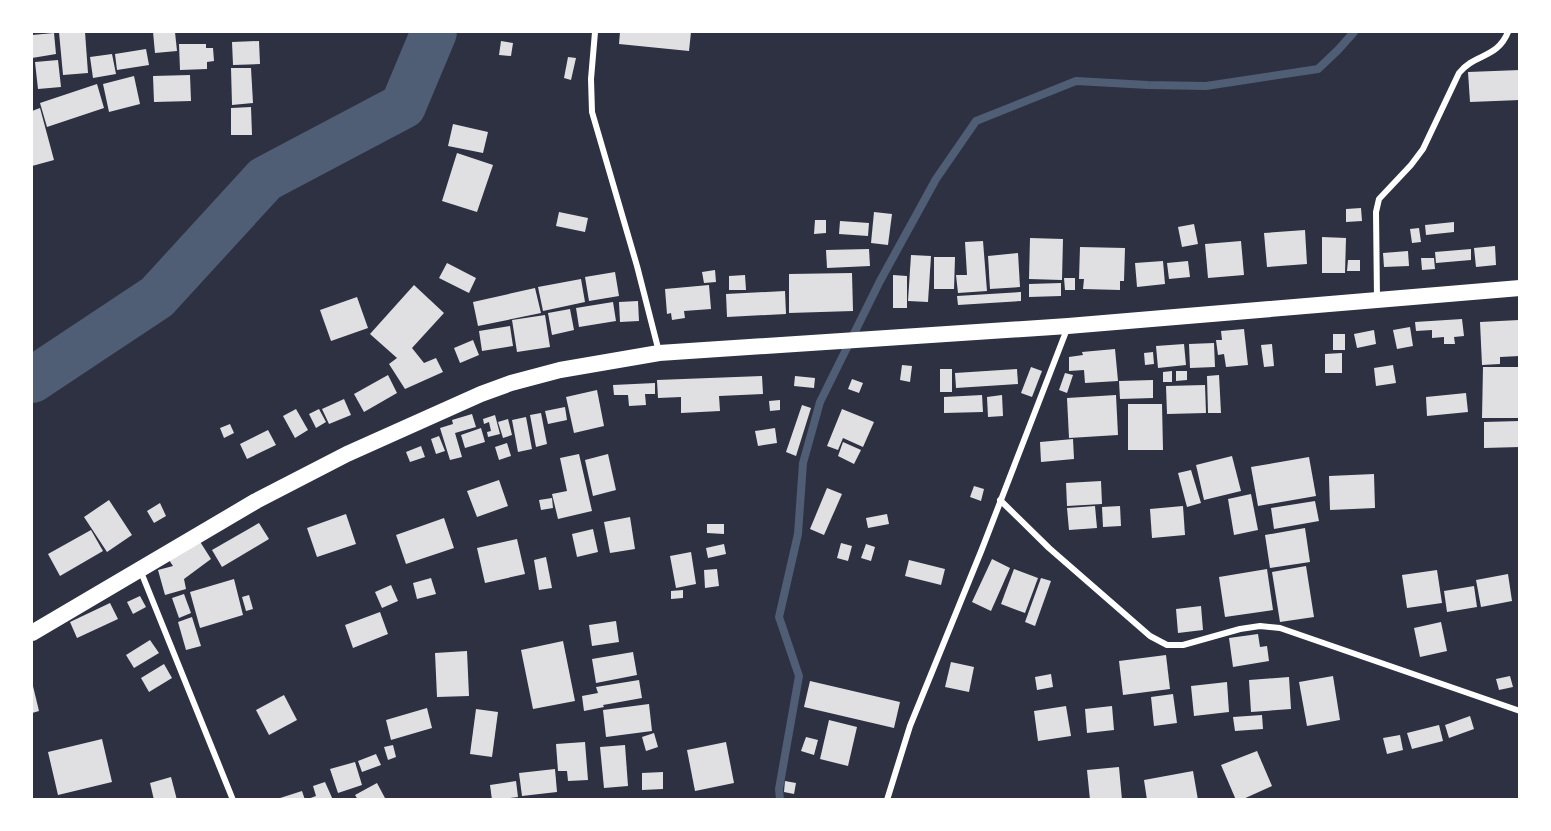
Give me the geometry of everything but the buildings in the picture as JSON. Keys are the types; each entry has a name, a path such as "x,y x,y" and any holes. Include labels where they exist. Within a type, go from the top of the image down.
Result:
{"highway":[{"path":"32,633 266,495 347,454 511,382 560,370 659,353 1068,326 1520,288"}],"street":[{"path":"595,32 591,79 592,112 637,266 659,353"},
{"path":"1377,299 1376,212 1379,199 1423,149 1459,73 1465,66 1501,46 1508,32"},
{"path":"887,800 910,726 1068,326"},
{"path":"1000,500 1049,548 1150,636 1167,645 1182,645 1240,629 1260,626 1280,628 1520,711"},
{"path":"139,569 233,800"}],"waterway":[{"path":"32,380 157,297 265,179 403,106 434,32"},
{"path":"780,800 779,789 799,676 779,617 798,534 803,463 820,402 880,281 936,179 976,121 1076,81 1206,86 1318,69 1354,32"}]}
